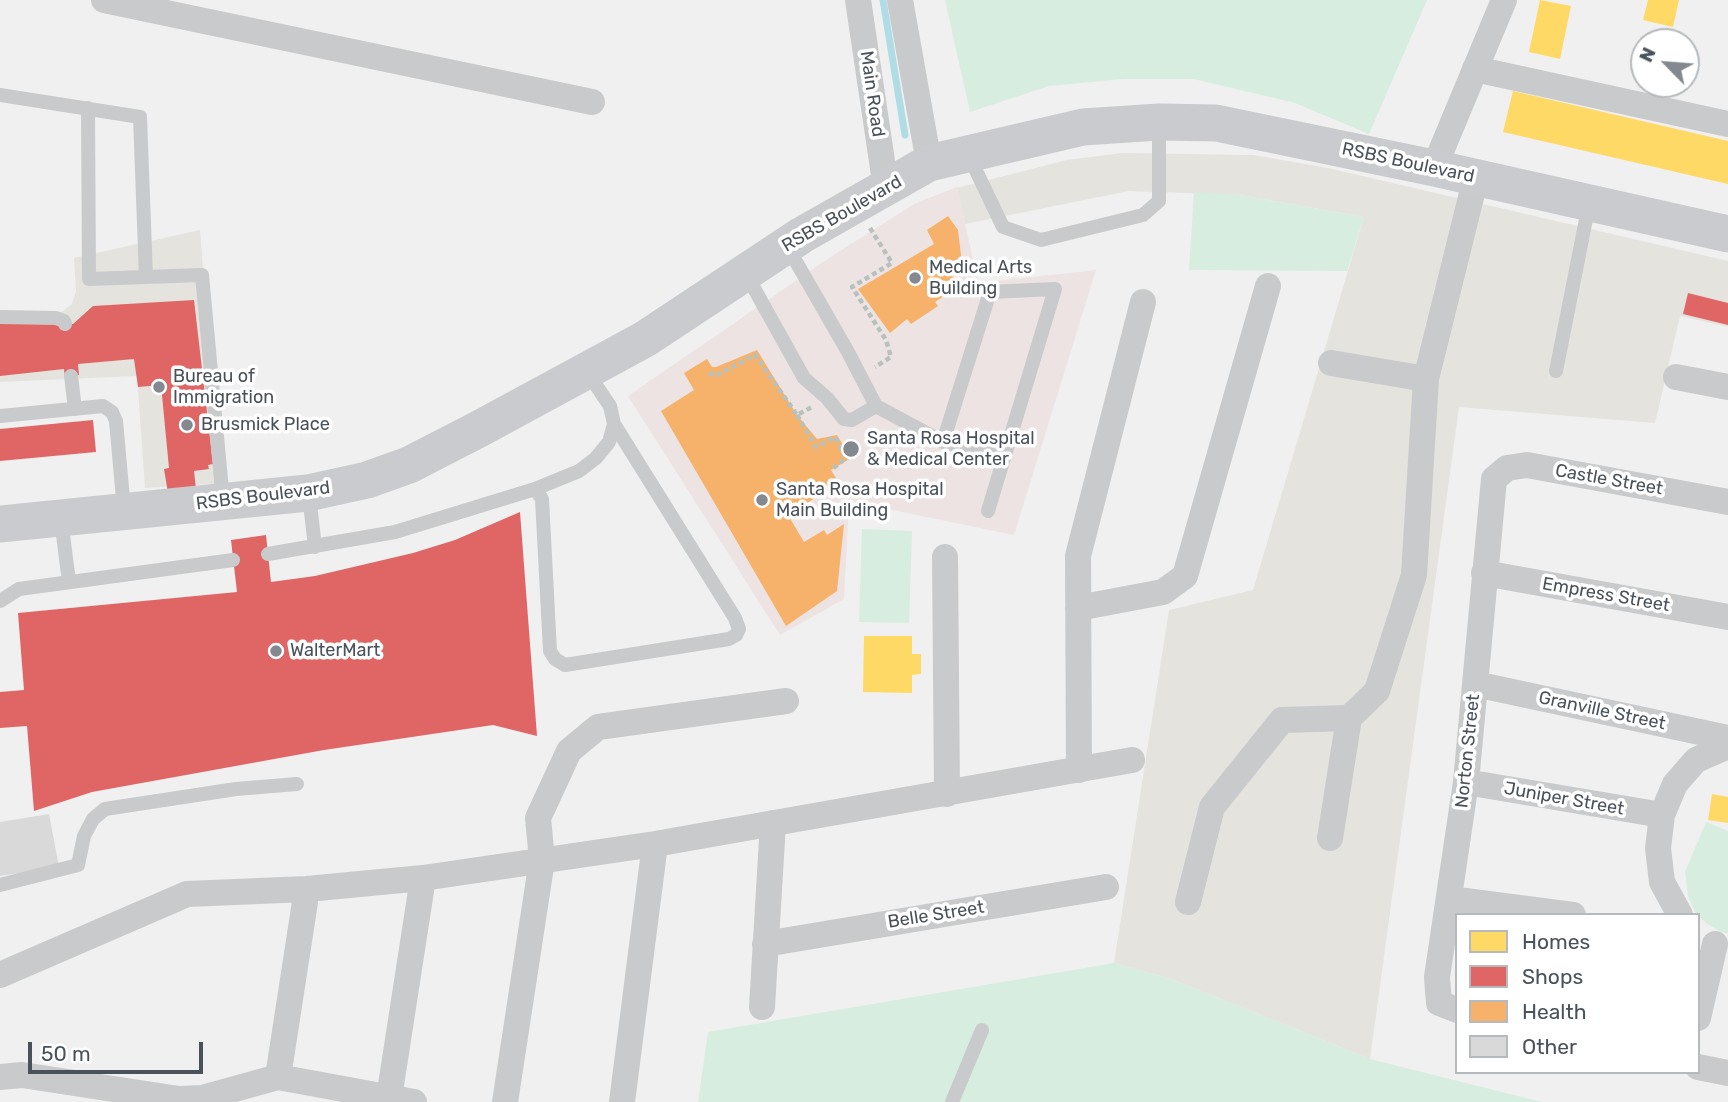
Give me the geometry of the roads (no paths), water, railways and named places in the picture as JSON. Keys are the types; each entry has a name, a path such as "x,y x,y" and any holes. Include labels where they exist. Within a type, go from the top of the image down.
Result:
{"street":[{"path":"104,0 592,102"},
{"name":"Main Road","path":"858,0 886,188"},
{"path":"900,0 929,163"},
{"path":"1434,168 1504,0"},
{"path":"1475,69 1728,124"},
{"name":"RSBS Boulevard","path":"0,524 308,493 367,480 410,465 645,339 745,272 850,207 929,163 1083,127 1159,122 1216,123 1476,177 1728,234"},
{"path":"1330,838 1349,718 1377,691 1414,575 1426,379 1476,177"},
{"path":"1078,608 1163,592 1185,576 1268,286"},
{"path":"1079,771 1078,556 1143,302"},
{"path":"1331,363 1426,379"},
{"path":"1676,377 1728,387"},
{"name":"Castle Street","path":"1494,479 1507,468 1527,465 1728,502"},
{"name":"Norton Street","path":"1455,1009 1439,1003 1437,977 1466,782 1494,479"},
{"path":"945,557 947,793"},
{"name":"Empress Street","path":"1484,573 1728,617"},
{"name":"Granville Street","path":"1475,684 1728,738"},
{"path":"505,1102 542,860 538,818 569,751 598,727 786,701"},
{"path":"1188,902 1212,807 1282,720 1349,718"},
{"path":"1679,913 1662,882 1658,848 1662,815 1675,785 1696,760 1728,746"},
{"path":"0,975 187,894 307,889 423,878 655,844 1132,760"},
{"name":"Juniper Street","path":"1466,782 1662,815"},
{"path":"762,1007 773,823"},
{"path":"622,1102 655,844"},
{"path":"0,1077 22,1076 179,1099 202,1098 278,1077 401,1100 423,878"},
{"name":"Belle Street","path":"765,944 1107,887"},
{"path":"278,1077 307,889"},
{"path":"1450,899 1558,913"},
{"path":"1700,1008 1714,941"},
{"path":"1700,1067 1728,1073"}],"lane":[{"path":"0,95 140,117 146,277"},
{"path":"88,108 89,279 202,275 223,503"},
{"path":"968,154 1003,227 1041,240 1143,215 1159,201 1159,122"},
{"path":"1556,371 1590,203"},
{"path":"787,246 848,352 876,407 943,442 1004,458"},
{"path":"745,272 804,379 827,398 844,419 852,420 876,407"},
{"path":"943,442 990,292 1055,289 988,511"},
{"path":"0,317 56,318 65,324"},
{"path":"535,489 542,499 550,651 555,659 565,665 729,639 736,635 739,629 736,618 614,424 610,406 587,372"},
{"path":"71,376 75,409"},
{"path":"0,416 103,406 112,412 116,421 124,512"},
{"path":"268,554 394,532 535,489 579,471 596,458 609,442 614,424"},
{"path":"308,493 315,547"},
{"path":"61,519 69,582"},
{"path":"0,601 19,589 233,560"},
{"path":"0,885 78,865 85,836 93,819 105,809 236,789 297,784"},
{"path":"953,1102 982,1030"}],"waterway":[{"path":"883,0 905,135"}],"place":[{"name":"Medical Arts Building","path":"915,278"},
{"name":"Bureau of Immigration","path":"159,387"},
{"name":"Brusmick Place","path":"187,425"},
{"name":"Santa Rosa Hospital & Medical Center","path":"851,449"},
{"name":"Santa Rosa Hospital Main Building","path":"762,500"},
{"name":"WalterMart","path":"276,651"}]}
